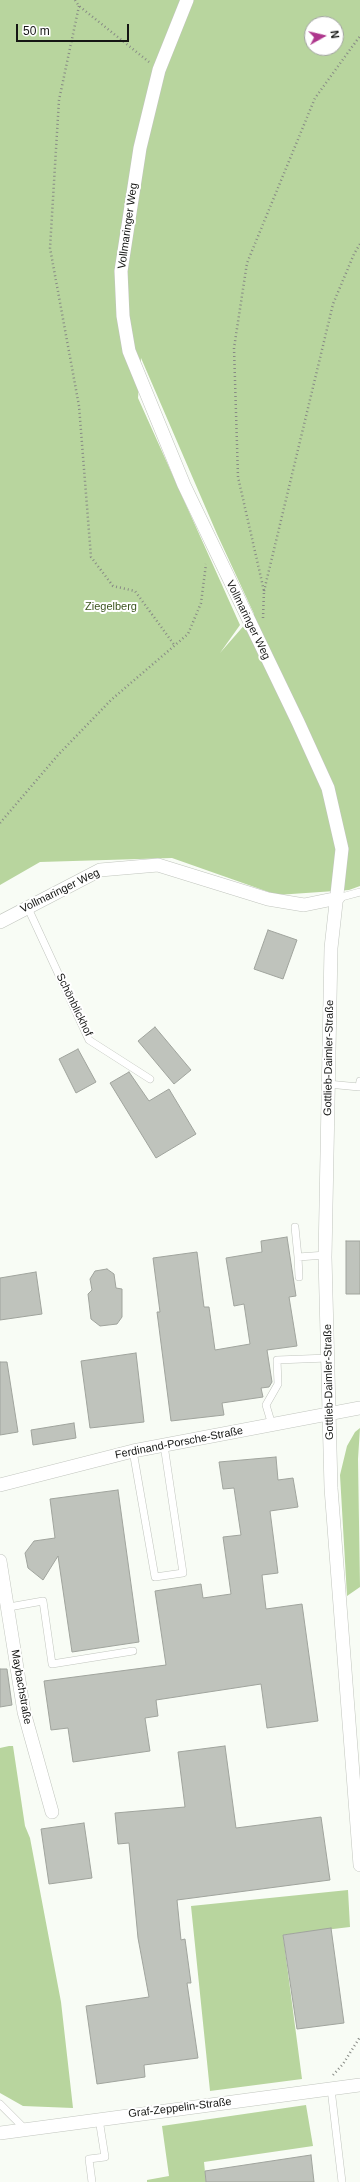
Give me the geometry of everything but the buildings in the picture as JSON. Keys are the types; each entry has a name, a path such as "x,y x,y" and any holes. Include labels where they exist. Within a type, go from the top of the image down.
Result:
{"street":[{"name":"Vollmaringer Weg","path":"0,922 28,906 100,870 158,865 268,899 304,905 338,898 342,849 328,788 298,722 184,485 129,351 123,316 121,271 140,148 158,70 188,0"},
{"name":"Gottlieb-Daimler-Straße","path":"338,898 331,948 328,1084 326,1255 328,1358 331,1488 360,1865"},
{"name":"Ferdinand-Porsche-Straße","path":"0,1485 133,1450 360,1408"},
{"name":"Maybachstraße","path":"0,1561 9,1607 24,1712 52,1812"},
{"name":"Graf-Zeppelin-Straße","path":"0,2132 330,2082 360,2085"}],"lane":[{"path":"338,898 360,892"},
{"name":"Schönblickhof","path":"28,906 89,1040 150,1079"},
{"path":"328,1084 360,1087 360,1081"},
{"path":"295,1227 299,1277"},
{"path":"298,1257 326,1255"},
{"path":"272,1424 266,1405 278,1384 276,1360 328,1358"},
{"path":"133,1450 155,1576 183,1573 164,1445"},
{"path":"9,1607 43,1601 52,1664 133,1651"},
{"path":"330,2082 342,2182"},
{"path":"0,2104 24,2129"},
{"path":"92,2182 89,2159 106,2157 99,2118"}],"path":[{"path":"75,0 79,6 158,70"},
{"path":"79,6 59,100 50,248 79,406 91,557 112,586 135,591 175,646"},
{"path":"360,36 315,98 246,263 234,348 238,477 264,591 333,304 354,254 360,244"},
{"path":"0,823 58,755 111,700 188,634 201,602 206,563"},
{"path":"330,2082 360,2037"}],"green space":[{"name":"Ziegelberg","path":"0,0 360,0 360,886 349,890 277,895 172,858 40,862 0,885","holes":["141,358 217,534 254,614 220,653 240,625 138,398"]},
{"path":"360,1428 358,1459 360,1587 347,1596 340,1475 347,1446 355,1432"},
{"path":"13,1746 25,1826 30,1838 61,2002 73,2108 23,2106 0,2093 0,1748"},
{"path":"348,1890 350,1927 283,1935 302,2079 210,2091 191,1906"},
{"path":"306,2105 313,2146 204,2162 206,2182 147,2182 147,2180 169,2176 162,2126"}]}
